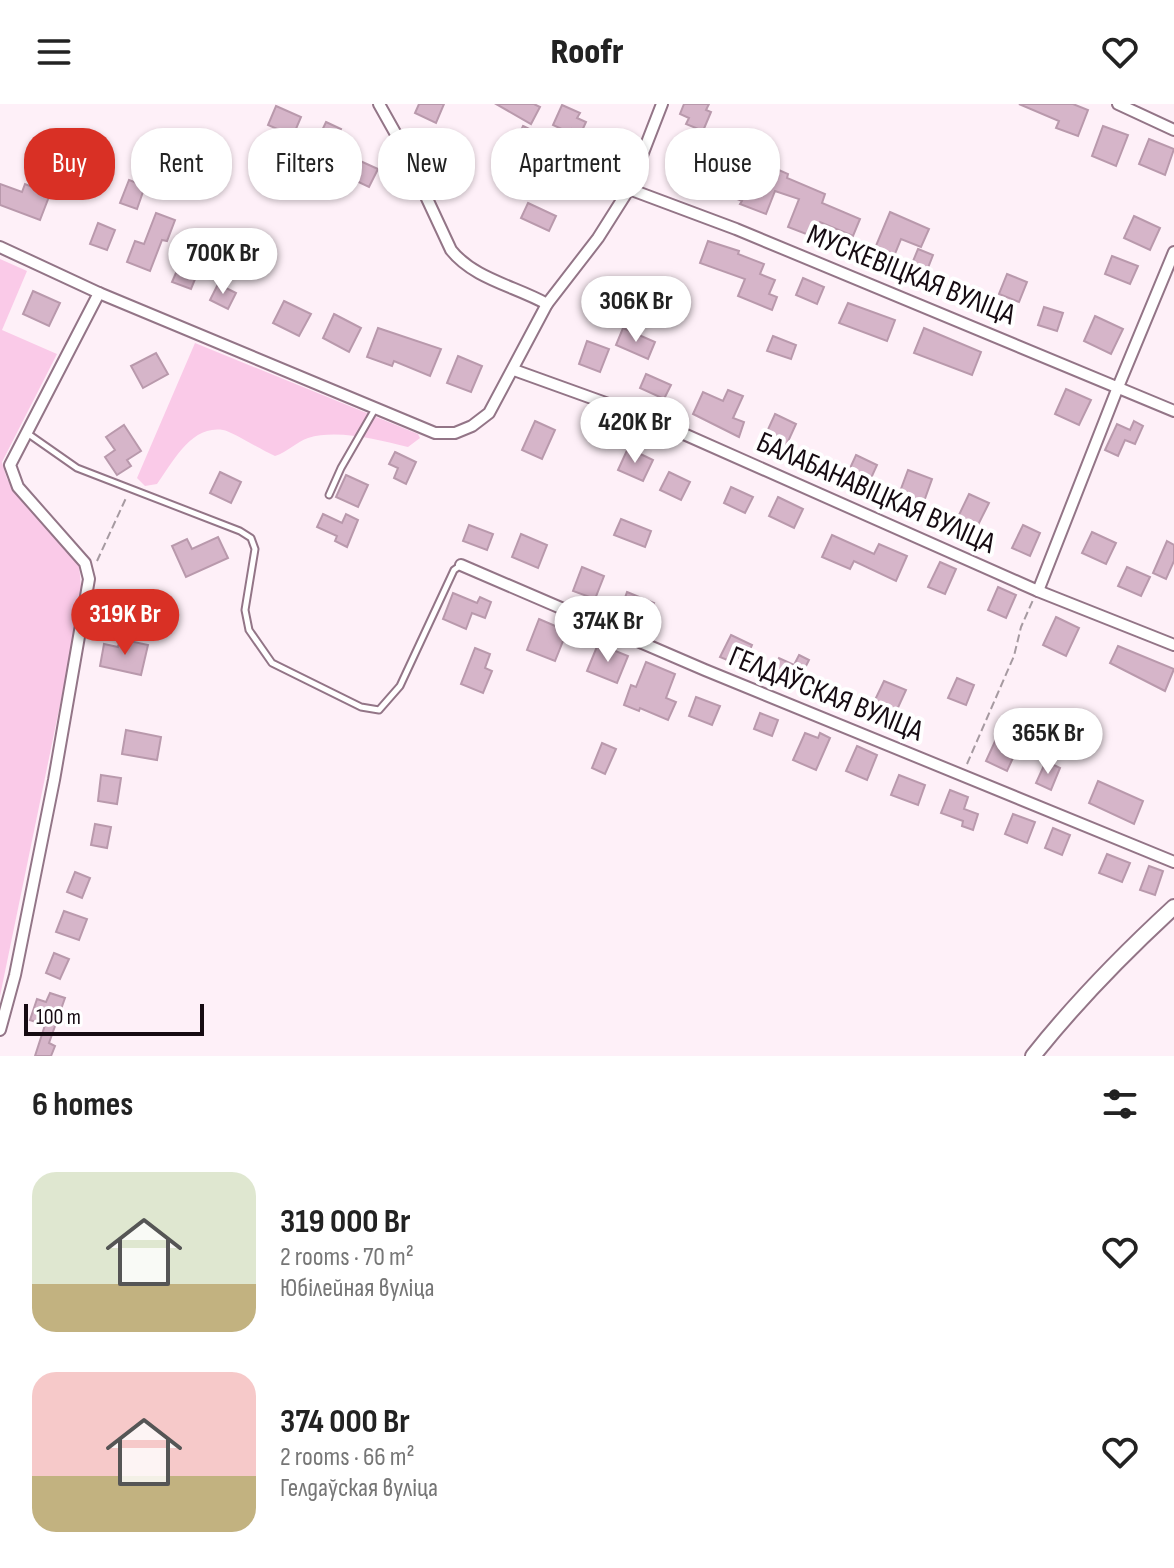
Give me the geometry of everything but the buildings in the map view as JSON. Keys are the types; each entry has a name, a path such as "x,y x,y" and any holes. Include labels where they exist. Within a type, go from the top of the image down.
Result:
{"street":[{"path":"649,137 662,104"},
{"path":"1118,104 1174,130"},
{"path":"382,105 456,256 474,271 547,304"},
{"name":"МУСКЕВІЦКАЯ ВУЛІЦА","path":"649,196 736,229 1174,411"},
{"path":"0,247 99,293 435,433 455,433 472,426 489,413 547,304 598,238 622,200"},
{"path":"1038,591 1174,252"},
{"path":"0,1030 15,975 54,780 89,579 85,563 18,487 10,465 99,293"},
{"name":"БАЛАБАНАВІЦКАЯ ВУЛІЦА","path":"514,370 650,419 1038,591 1174,645"},
{"name":"ГЕЛДАЎСКАЯ ВУЛІЦА","path":"461,565 1174,862"},
{"path":"1033,1056 1083,996 1174,907"}],"lane":[{"path":"329,495 375,408"},
{"path":"26,433 77,468 251,538 255,549 245,610 249,630 272,663 361,707 379,710 400,686 454,570 461,565"}],"path":[{"path":"89,579 130,490"},
{"path":"962,776 1014,656 1021,627 1038,591"}],"shaded area":[{"path":"0,259 27,271 2,330 57,354 2,462 7,479 16,492 79,564 82,598 0,996"},
{"path":"195,343 418,434 420,438 408,447 358,436 320,436 304,440 275,456 227,431 212,430 192,439 157,484 145,486 137,478"}]}
